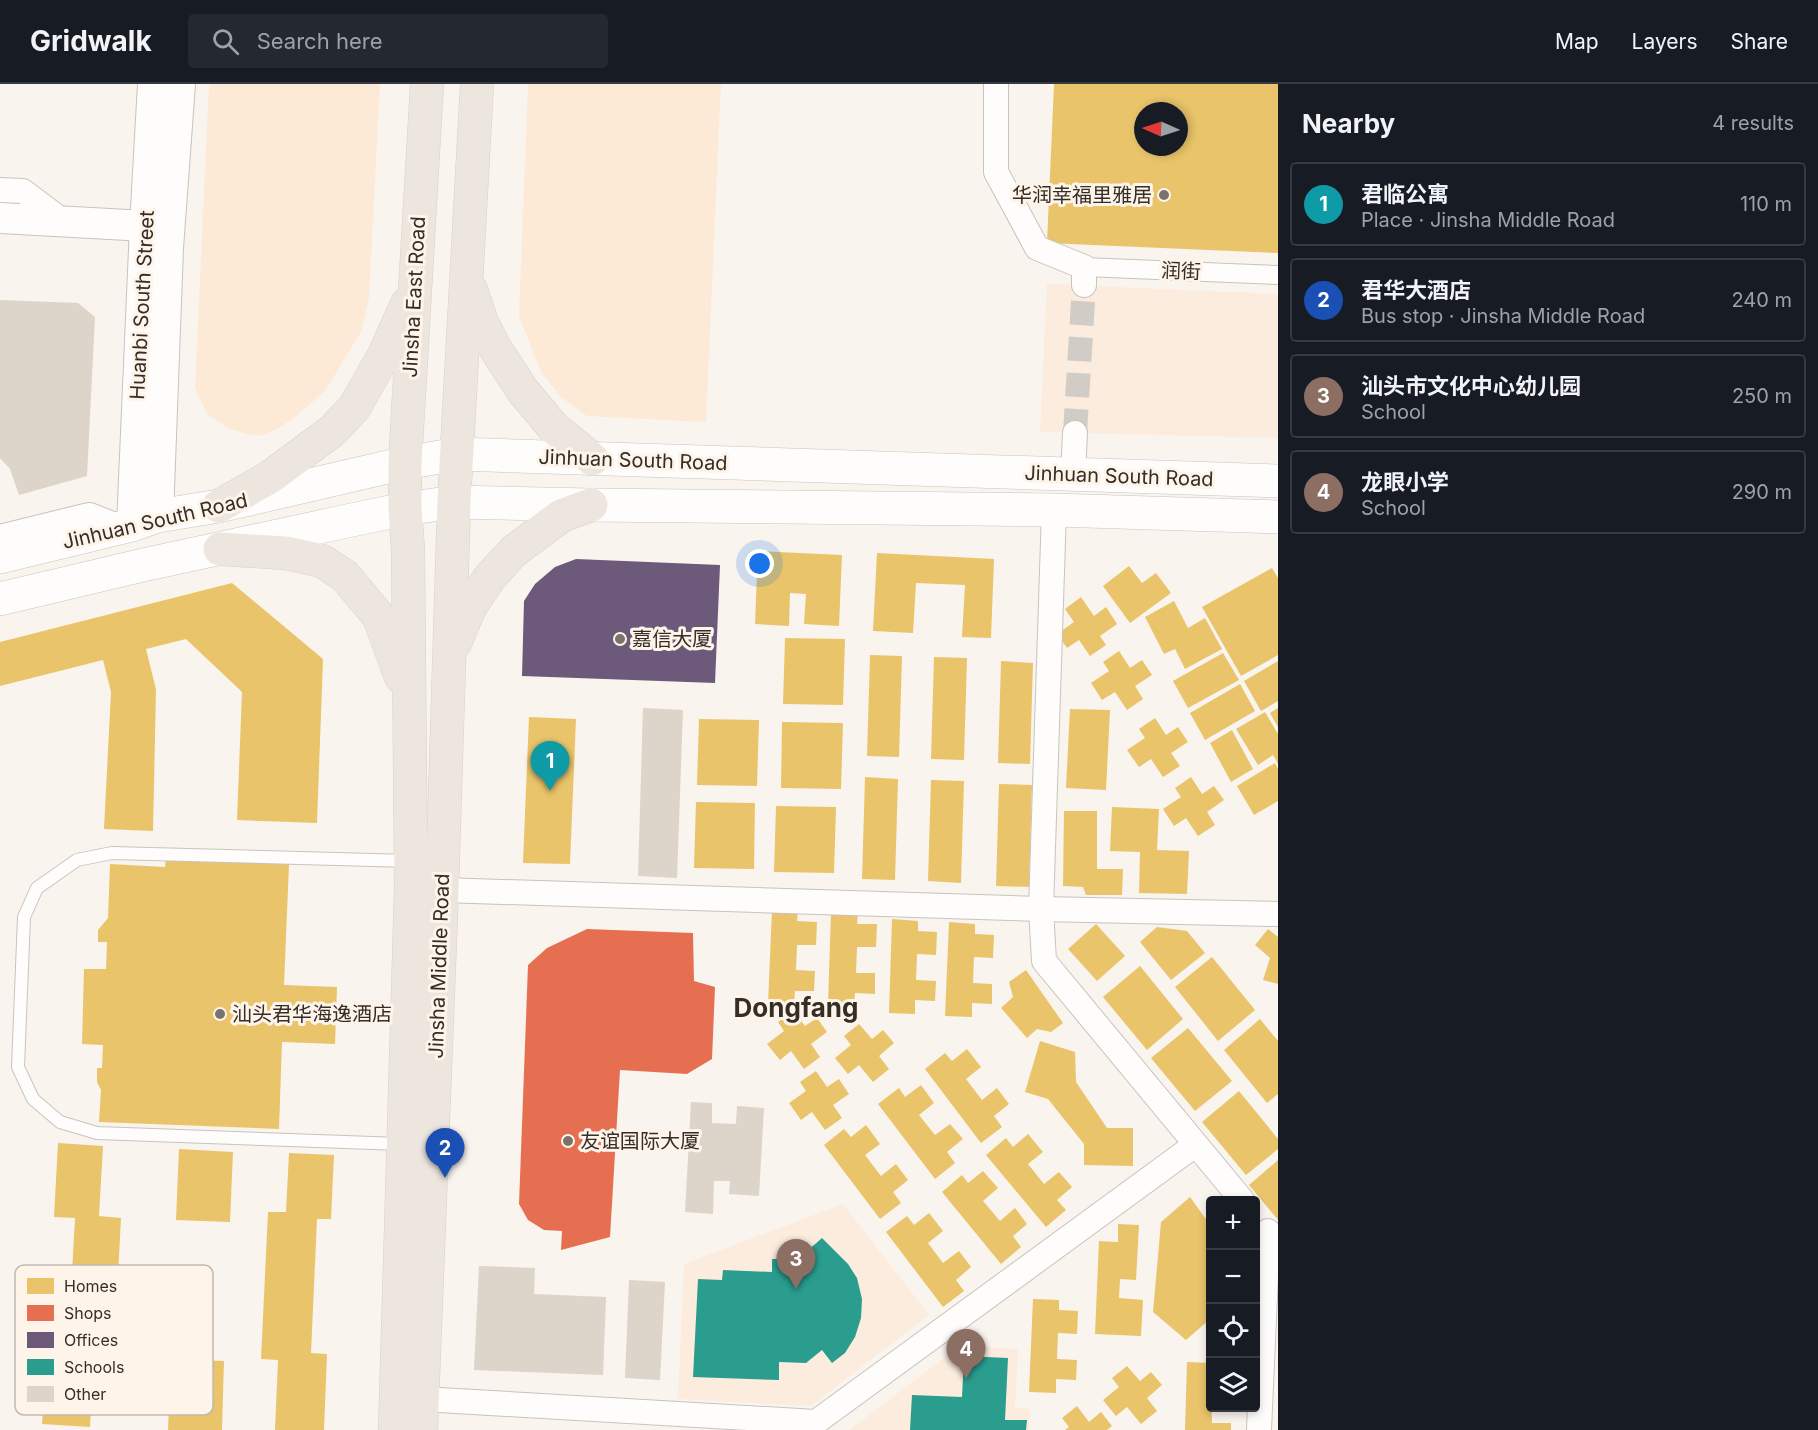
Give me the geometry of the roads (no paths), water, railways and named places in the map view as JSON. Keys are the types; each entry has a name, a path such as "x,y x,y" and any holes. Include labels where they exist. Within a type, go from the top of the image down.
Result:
{"main road":[{"name":"Jinsha East Road","path":"405,509 405,464 414,288 427,84"},
{"path":"454,502 477,84"},
{"path":"467,277 482,323 495,348 524,391 554,428 591,459"},
{"path":"219,506 270,477 332,430 354,408 384,354 414,288"},
{"name":"Jinhuan South Road","path":"0,557 136,524 457,454 1278,481"},
{"name":"Jinhuan South Road","path":"0,599 143,565 405,509 454,502 1054,510 1278,517"},
{"name":"Jinsha Middle Road","path":"421,1414 442,890 454,502"},
{"path":"449,655 470,608 490,577 514,551 561,516 591,505"},
{"name":"Jinsha Middle Road","path":"395,1430 411,862 408,549 405,509"},
{"path":"220,549 285,553 322,561 345,576 379,617 409,696"}],"street":[{"name":"Huanbi South Street","path":"153,84 157,237"},
{"name":"Huanbi South Street","path":"136,524 157,237 180,84"},
{"path":"996,84 996,172 1037,248 1084,276"},
{"path":"0,190 23,190 64,222"},
{"path":"0,218 64,222 157,237"},
{"path":"0,239 157,237"},
{"name":"润街","path":"1084,276 1278,275"},
{"path":"1073,474 1076,433"},
{"path":"1054,510 1041,909 1044,961 1239,1196"},
{"path":"0,540 88,518 136,524"},
{"path":"442,890 1041,909 1278,914"},
{"path":"421,1414 816,1426 1195,1145"},
{"path":"1259,1430 1267,1231"},
{"path":"1263,1350 1275,1326 1278,1325"}],"lane":[{"path":"403,1144 97,1133 60,1122 33,1099 18,1067 24,917 37,888 77,860 112,853 411,862"}],"tunnel":[{"path":"1075,433 1084,285"}],"place":[{"name":"华润幸福里雅居","path":"1164,195"},
{"name":"嘉信大厦","path":"620,639"},
{"name":"君临公寓","path":"550,791"},
{"name":"汕头君华海逸酒店","path":"220,1014"},
{"name":"友谊国际大厦","path":"568,1141"},
{"name":"君华大酒店","path":"445,1178"},
{"name":"汕头市文化中心幼儿园","path":"796,1289"},
{"name":"龙眼小学","path":"966,1379"}],"district":[{"name":"Dongfang","path":"796,1007"}]}
